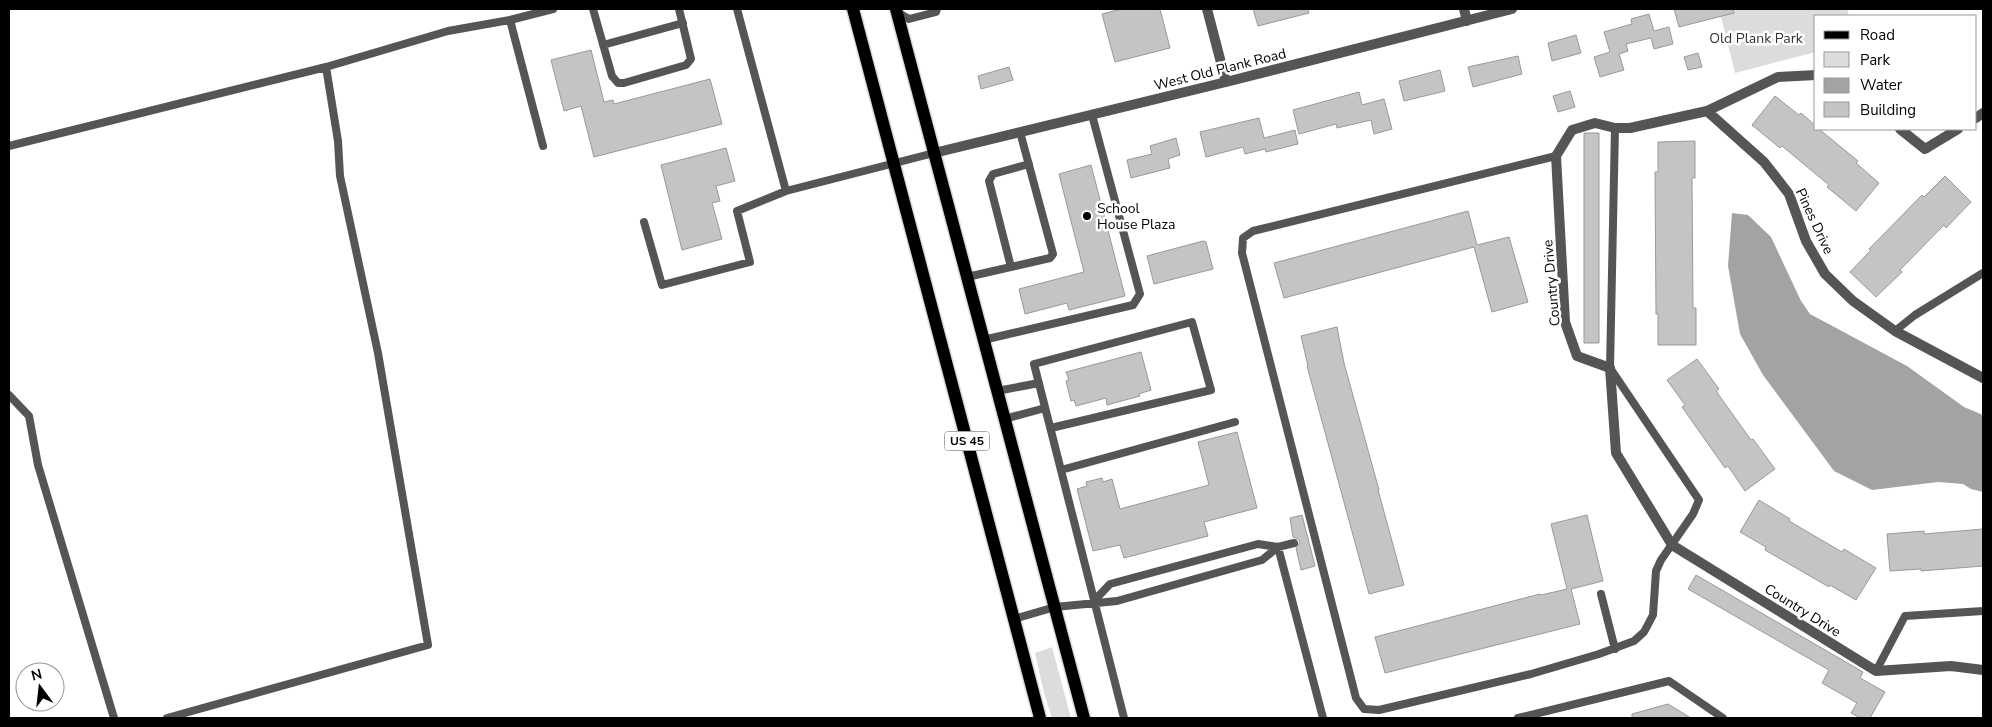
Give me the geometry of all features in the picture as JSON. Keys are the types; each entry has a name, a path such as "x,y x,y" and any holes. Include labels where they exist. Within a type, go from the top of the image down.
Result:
{"main road":[{"name":"US 45","path":"853,9 1040,718"},
{"name":"US 45","path":"900,12 934,153 1084,718"}],"street":[{"path":"1207,9 1226,82"},
{"path":"1464,9 1467,21"},
{"name":"West Old Plank Road","path":"934,153 1226,82 1512,9"},
{"path":"1556,156 1572,130 1595,123 1615,128 1630,128 1707,111 1778,77 1814,75"},
{"name":"Pines Drive","path":"1707,111 1764,162 1789,194 1806,241 1825,274 1853,301 1895,331 1983,378"},
{"path":"1901,130 1925,149 1956,130"},
{"name":"Country Drive","path":"1556,156 1565,322 1577,356 1610,368 1616,453 1672,545 1876,671"},
{"path":"1876,671 1951,666 1983,670"}],"lane":[{"path":"9,146 326,67 448,31 510,20 553,9"},
{"path":"593,9 612,76 618,83 624,83 686,65 691,59 679,9"},
{"path":"737,9 786,191"},
{"path":"900,12 910,19 936,12 937,9"},
{"path":"510,20 543,146"},
{"path":"603,45 683,23"},
{"path":"167,718 428,645 378,352 340,176 338,141 326,67"},
{"path":"984,340 1133,305 1140,294 1092,115"},
{"path":"1556,156 1253,231 1243,238 1242,253 1312,539 1356,698 1364,709 1379,710 1531,674 1615,649 1634,641 1644,632 1652,615 1656,571 1661,560 1700,500 1610,368 1615,128"},
{"path":"967,277 1050,258 1052,254 1020,132"},
{"path":"644,222 662,285 750,262 737,211 786,191 934,153"},
{"path":"1011,267 989,181 993,174 1029,164"},
{"path":"1895,331 1916,315 1983,273"},
{"path":"1051,428 1211,390 1192,322 1034,364 1124,718"},
{"path":"997,391 1039,382"},
{"path":"9,395 29,416 38,465 114,718"},
{"path":"1004,419 1046,408"},
{"path":"1061,470 1236,422"},
{"path":"1093,602 1110,584 1258,544 1278,547 1294,543"},
{"path":"1014,619 1054,607 1117,601 1262,560 1278,547"},
{"path":"1278,547 1323,718"},
{"path":"1191,562 1196,579"},
{"path":"1600,594 1615,649"},
{"path":"1876,671 1905,616 1983,611"},
{"path":"1518,718 1669,681 1723,718"}],"green space":[{"name":"Old Plank Park","path":"1719,9 1847,9 1849,15 1814,15 1814,53 1735,73"},
{"path":"1052,647 1071,718 1052,718 1044,693 1035,653"}],"water":[{"path":"1732,213 1748,215 1771,237 1801,301 1810,314 1907,366 1964,407 1983,415 1983,492 1971,489 1963,484 1938,482 1872,490 1834,471 1763,375 1740,334 1728,266"}],"building":[{"path":"1122,9 1160,9 1170,48 1115,62 1102,14"},
{"path":"1253,9 1308,9 1309,13 1258,26"},
{"path":"1674,9 1733,9 1734,13 1679,27"},
{"path":"1649,14 1654,31 1669,27 1673,44 1654,49 1651,38 1626,44 1628,51 1619,54 1624,70 1600,77 1594,57 1610,52 1604,32 1632,24 1631,19"},
{"path":"1576,35 1581,53 1552,61 1548,43"},
{"path":"591,50 604,102 613,100 614,104 710,79 722,124 594,157 581,106 564,111 551,60"},
{"path":"1698,53 1702,67 1688,70 1684,57"},
{"path":"1518,56 1522,74 1473,87 1468,67"},
{"path":"1009,67 1013,80 981,89 978,76"},
{"path":"1440,70 1445,91 1404,101 1399,81"},
{"path":"1570,91 1575,107 1558,112 1553,96"},
{"path":"1359,92 1362,105 1384,99 1392,129 1374,134 1371,120 1337,128 1336,124 1299,134 1293,110"},
{"path":"1775,96 1799,115 1801,113 1814,124 1814,130 1820,130 1858,161 1856,163 1879,183 1856,211 1827,187 1829,185 1782,146 1780,148 1752,125"},
{"path":"1259,118 1264,138 1295,130 1298,144 1266,152 1265,149 1245,154 1243,147 1206,157 1200,132"},
{"path":"1584,133 1599,133 1599,343 1584,343"},
{"path":"1176,138 1180,155 1168,159 1170,168 1131,178 1127,160 1152,154 1150,146"},
{"path":"1695,141 1695,178 1692,178 1693,308 1696,308 1696,345 1658,345 1655,172 1658,172 1658,142"},
{"path":"726,148 735,181 716,186 720,201 712,203 722,239 682,250 661,165"},
{"name":"School House Plaza","path":"1091,165 1125,296 1069,310 1067,303 1025,314 1019,289 1084,272 1059,174"},
{"path":"1945,176 1971,202 1946,228 1944,225 1900,270 1902,272 1876,297 1850,272 1871,250 1869,249 1922,195 1924,197"},
{"path":"1468,211 1477,245 1509,237 1528,302 1492,312 1474,247 1284,298 1274,263"},
{"path":"1203,241 1206,242 1213,269 1154,284 1147,256"},
{"path":"1337,327 1344,363 1404,585 1369,594 1307,366 1301,336"},
{"path":"1141,352 1151,390 1139,394 1140,396 1107,405 1106,398 1076,406 1074,400 1071,401 1066,381 1069,380 1066,372"},
{"path":"1697,359 1719,389 1716,391 1751,440 1753,439 1775,469 1745,491 1728,466 1725,468 1682,407 1685,405 1667,380"},
{"path":"1237,432 1257,508 1204,522 1208,536 1124,558 1120,545 1093,551 1077,489 1087,486 1086,482 1102,478 1103,482 1112,479 1120,509 1209,485 1198,442"},
{"path":"1759,500 1790,519 1789,521 1842,552 1844,549 1876,568 1856,600 1830,585 1829,587 1765,550 1766,547 1740,532"},
{"path":"1302,515 1315,566 1301,570 1296,548 1300,542 1293,537 1290,518"},
{"path":"1587,515 1603,581 1571,589 1580,624 1385,673 1375,637 1540,594 1567,589 1551,524"},
{"path":"1983,529 1983,566 1921,571 1921,569 1890,571 1887,534 1924,531 1924,534"},
{"path":"1696,575 1863,672 1860,678 1885,692 1870,718 1860,718 1851,713 1857,703 1822,683 1829,670 1688,589"},
{"path":"1668,704 1691,718 1632,718 1632,714"}],"place":[{"name":"School House Plaza","path":"1087,216"}]}
